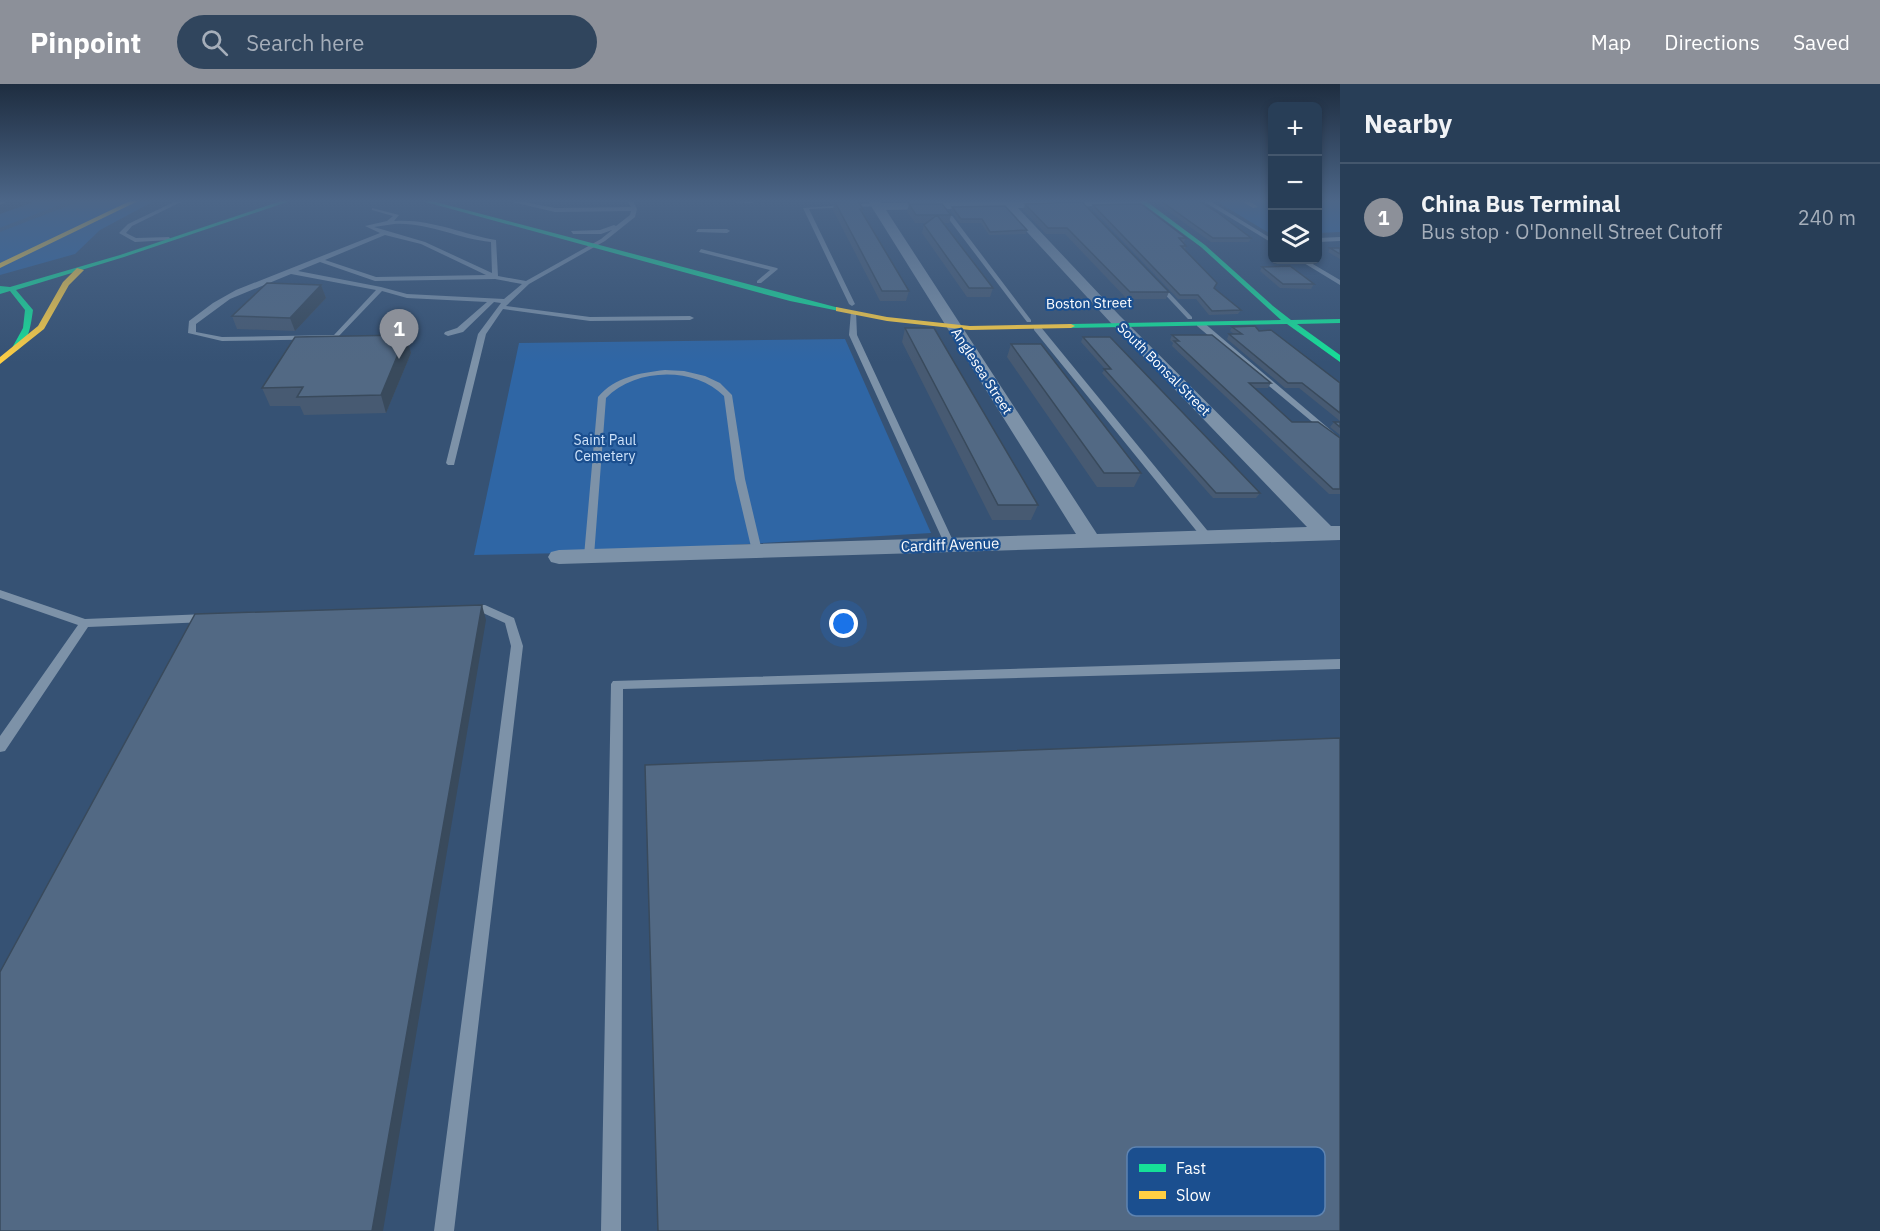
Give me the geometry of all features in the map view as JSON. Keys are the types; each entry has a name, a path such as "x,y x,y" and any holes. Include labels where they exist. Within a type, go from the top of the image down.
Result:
{"main road":[{"path":"0,266 24,255"},
{"path":"0,280 86,255"},
{"path":"4,290 80,270 127,255"},
{"path":"642,255 847,307"},
{"path":"645,255 759,282 847,307"},
{"path":"1213,255 1285,319 1340,359"},
{"path":"0,362 41,327 66,284 80,270"},
{"path":"4,290 30,310 27,328 13,352"},
{"name":"Boston Street","path":"847,307 952,323 1118,323 1285,319 1340,315"},
{"name":"Boston Street","path":"1285,319 1340,321"}],"street":[{"name":"Anglesea Street","path":"908,255 1091,541"},
{"name":"South Bonsal Street","path":"1055,255 1118,323 1333,533"},
{"name":"Cardiff Avenue","path":"559,557 1333,533"}],"lane":[{"path":"333,255 290,272 248,285 213,304 192,322 192,333 222,339 336,337 381,289"},
{"path":"447,255 495,277"},
{"path":"494,255 495,277"},
{"path":"452,464 482,334 503,304 527,283 577,255"},
{"path":"715,255 775,269 759,282"},
{"path":"825,255 847,307 853,335 950,545"},
{"path":"979,255 1207,537"},
{"path":"319,260 375,279 495,277 527,283"},
{"path":"1309,264 1340,283"},
{"path":"1322,264 1340,274"},
{"path":"290,272 408,296 493,300 503,304 590,319 690,318"},
{"path":"1150,276 1195,321 1340,442"},
{"path":"482,334 448,334 460,330 493,300"},
{"path":"589,556 602,397 608,387 635,376 667,373 708,379 724,388 728,394 740,479 757,551"},
{"path":"0,594 85,623 215,617"},
{"path":"444,1231 517,646 510,621 485,609 451,609"},
{"path":"0,747 85,623"},
{"path":"611,1231 617,684 1340,664"}],"green space":[{"path":"0,255 73,255 0,275"},
{"name":"Saint Paul Cemetery","path":"845,339 931,533 613,552 474,555 519,343"}],"building":[{"path":"863,255 887,255 909,291 882,291"},
{"path":"945,255 967,255 993,288 969,288"},
{"path":"1093,255 1133,255 1169,292 1130,292"},
{"path":"1141,255 1189,255 1217,283 1214,288 1241,310 1212,311 1198,295 1180,295"},
{"path":"1290,266 1314,284 1283,284 1262,267"},
{"path":"267,283 321,285 290,318 232,316"},
{"path":"1255,326 1259,331 1271,330 1340,383 1340,413 1302,383 1288,383 1229,334 1242,334 1232,327"},
{"path":"905,328 934,328 1038,505 998,505"},
{"path":"406,335 381,395 297,397 303,387 262,388 295,337"},
{"path":"1172,335 1212,335 1271,383 1249,383 1292,422 1318,422 1340,438 1340,489 1333,489 1174,341 1179,341"},
{"path":"1083,337 1110,337 1260,493 1216,493 1104,369 1111,369"},
{"path":"1011,344 1041,344 1141,473 1104,473"},
{"path":"482,605 372,1231 0,1231 0,972 195,614"},
{"path":"1340,738 1340,1231 658,1231 645,765"}],"traffic: fast":[{"path":"0,292 126,255"},
{"path":"626,255 839,309"},
{"path":"1212,255 1270,308 1340,359"},
{"path":"0,288 12,289 29,310 27,328 16,348"},
{"path":"1071,326 1340,321"}],"traffic: slow":[{"path":"0,266 24,255"},
{"path":"0,361 41,327 66,284 80,270"},
{"path":"839,309 887,319 970,328 1071,326"}],"place":[{"name":"China Bus Terminal","path":"399,359"}]}
